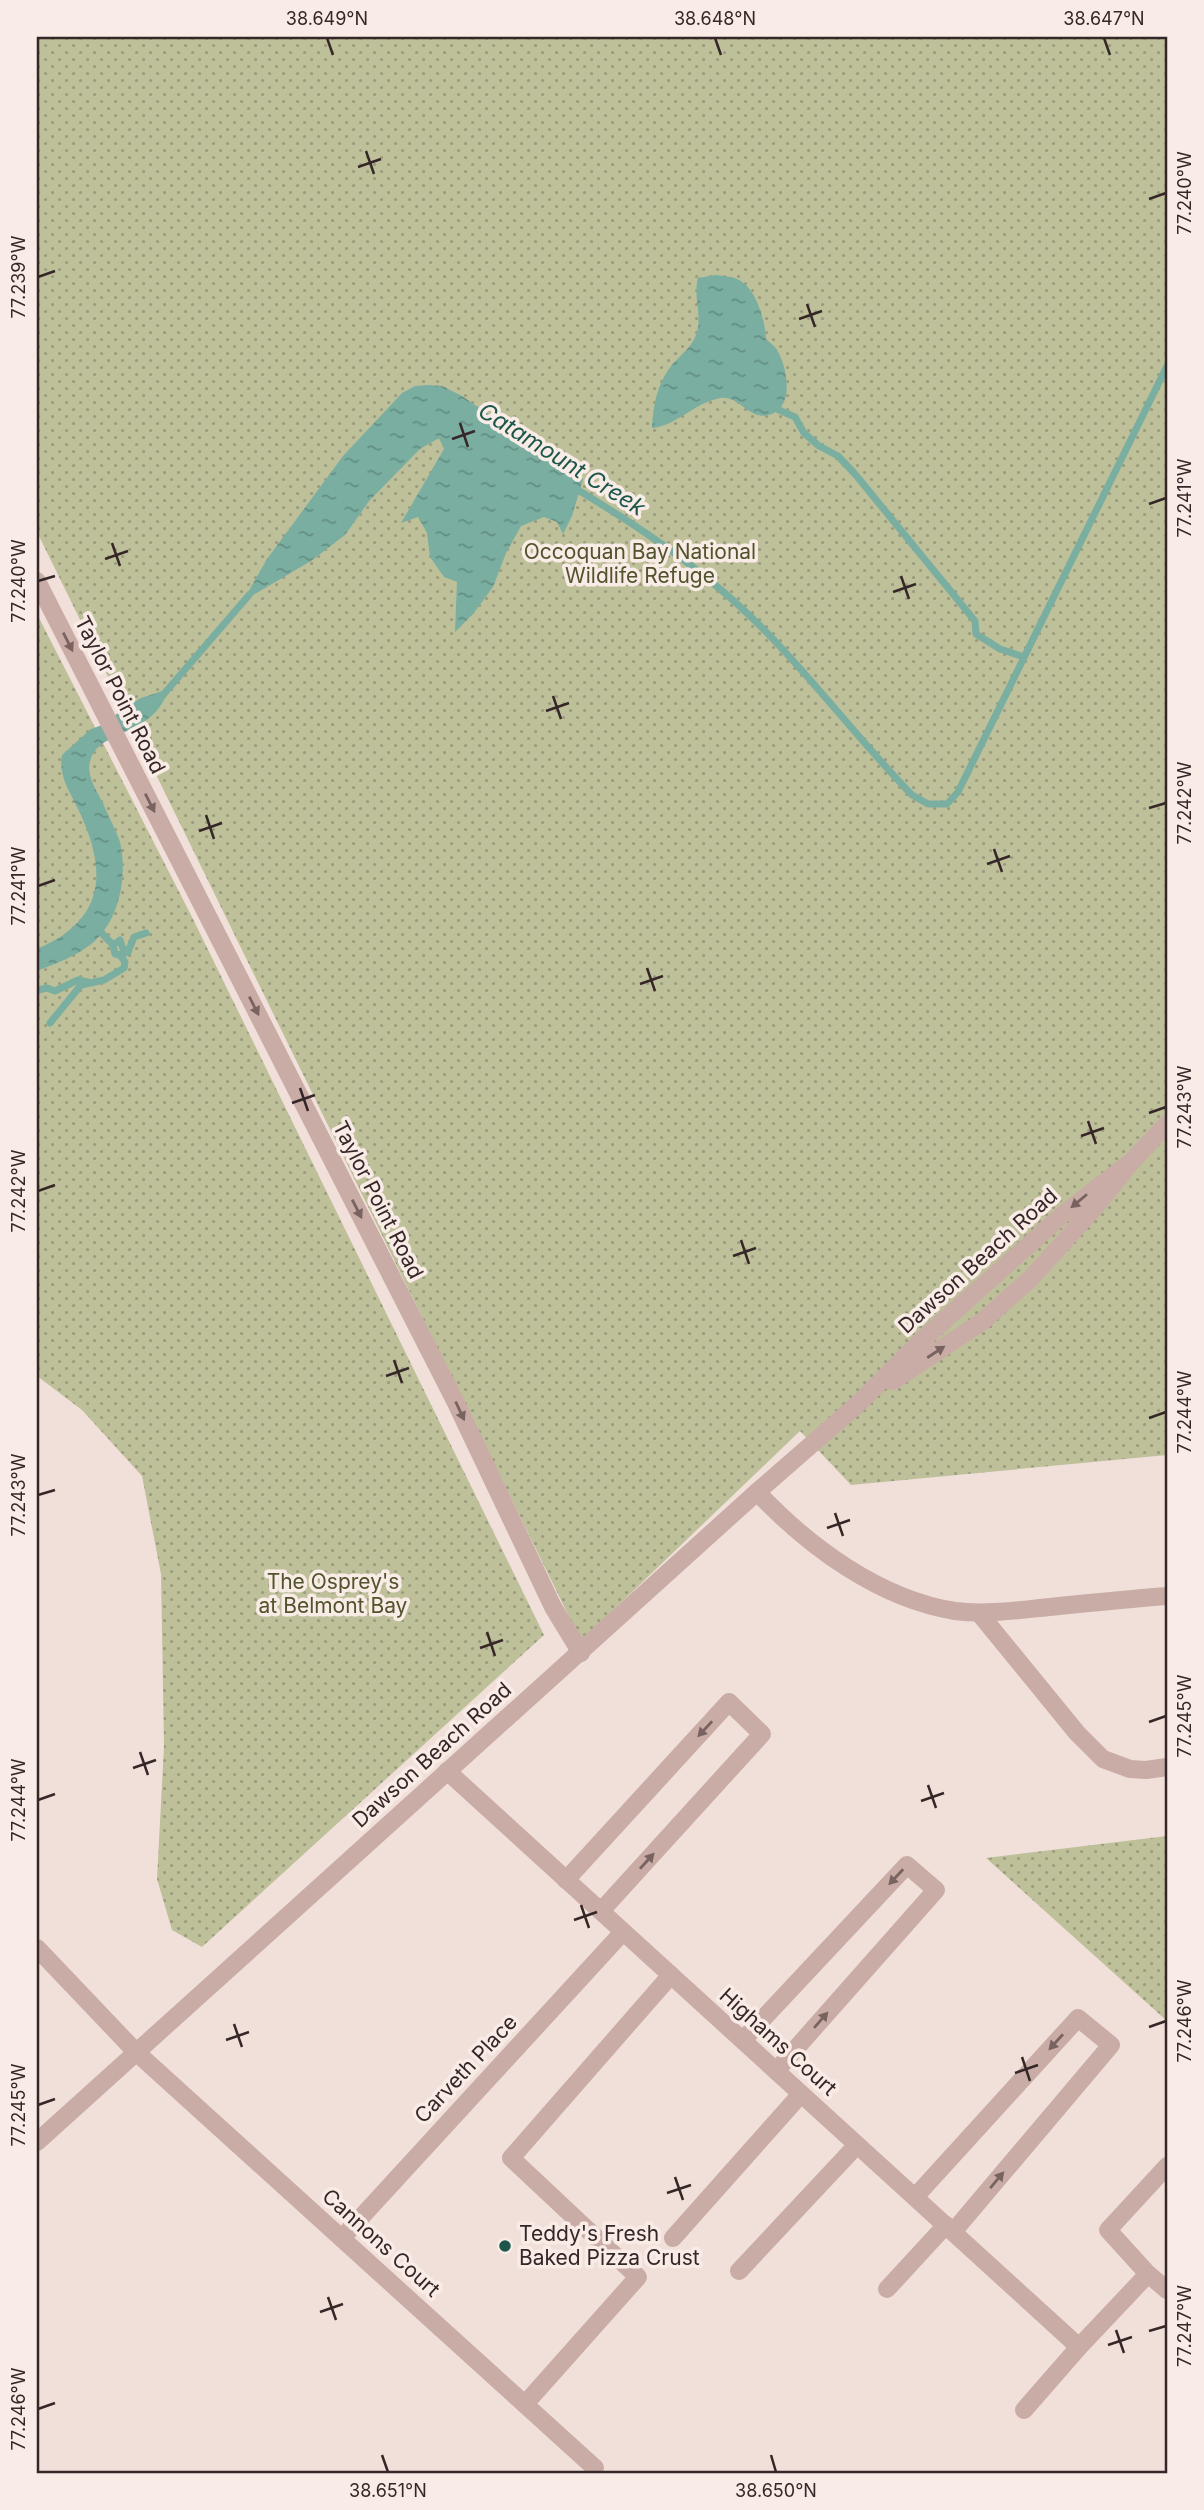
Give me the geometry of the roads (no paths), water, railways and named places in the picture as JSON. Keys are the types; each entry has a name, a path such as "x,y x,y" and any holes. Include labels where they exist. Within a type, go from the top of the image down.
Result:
{"street":[{"name":"Taylor Point Road","path":"37,581 455,1401 553,1607 581,1653"},
{"name":"Dawson Beach Road","path":"859,1403 993,1313 1054,1254 1167,1124"},
{"name":"Dawson Beach Road","path":"37,2142 859,1403 919,1343 1061,1216 1133,1160"},
{"path":"757,1492 807,1540 864,1576 906,1597 932,1606 979,1613 1167,1595"},
{"path":"979,1613 1077,1733 1103,1759 1130,1769 1167,1767"},
{"path":"566,1880 729,1702 762,1734 601,1911"},
{"name":"Highams Court","path":"447,1771 1079,2347"},
{"path":"743,2040 907,1865 936,1890 776,2071"},
{"name":"Carveth Place","path":"342,2238 624,1932"},
{"name":"Cannons Court","path":"37,1948 136,2052 595,2468"},
{"path":"524,2404 638,2277 512,2158 671,1975"},
{"path":"887,2289 950,2229 1111,2045 1078,2018 915,2197"},
{"path":"673,2238 801,2094"},
{"path":"739,2272 857,2145"},
{"path":"1167,2166 1108,2230 1148,2274 1167,2290"},
{"path":"1024,2410 1148,2274"}],"water":[{"path":"715,275 737,279 744,283 754,296 764,323 766,339 776,349 784,367 786,397 777,411 761,416 733,400 720,398 669,423 652,428 655,403 662,380 697,332 698,278"},
{"path":"415,386 442,386 462,396 583,479 572,516 563,534 557,522 544,517 521,526 506,553 493,587 473,614 455,632 457,582 444,577 430,557 427,533 418,517 401,523 444,449 439,438 420,449 370,500 345,535 311,561 243,601 267,559 343,456 402,393"},
{"path":"168,689 162,704 152,715 106,741 97,749 89,765 91,778 120,842 122,856 122,884 108,925 90,945 71,957 37,971 37,949 60,937 76,924 88,909 94,892 94,854 88,833 64,778 62,755 91,729 102,725 126,707 141,698"}],"waterway":[{"name":"Catamount Creek","path":"573,487 645,532 714,584 792,659 912,795 928,804 947,804 958,792 1167,366"},
{"path":"779,410 795,417 804,433 819,446 838,456 855,474 975,621 976,634 1000,649 1021,656"},
{"name":"Catamount Creek","path":"163,695 249,595"},
{"path":"50,1023 81,985 104,980 124,968 125,962 120,955 115,954 113,945 97,928"},
{"path":"120,955 128,952 134,937 146,933"},
{"path":"113,945 120,940 123,949 128,952"},
{"path":"38,990 47,988 55,991 78,980 88,982"}],"place":[{"name":"Teddy's Fresh Baked Pizza Crust","path":"505,2246"}],"park label":[{"name":"Occoquan Bay National Wildlife Refuge","path":"640,564"},
{"name":"The Osprey's at Belmont Bay","path":"333,1594"}]}
